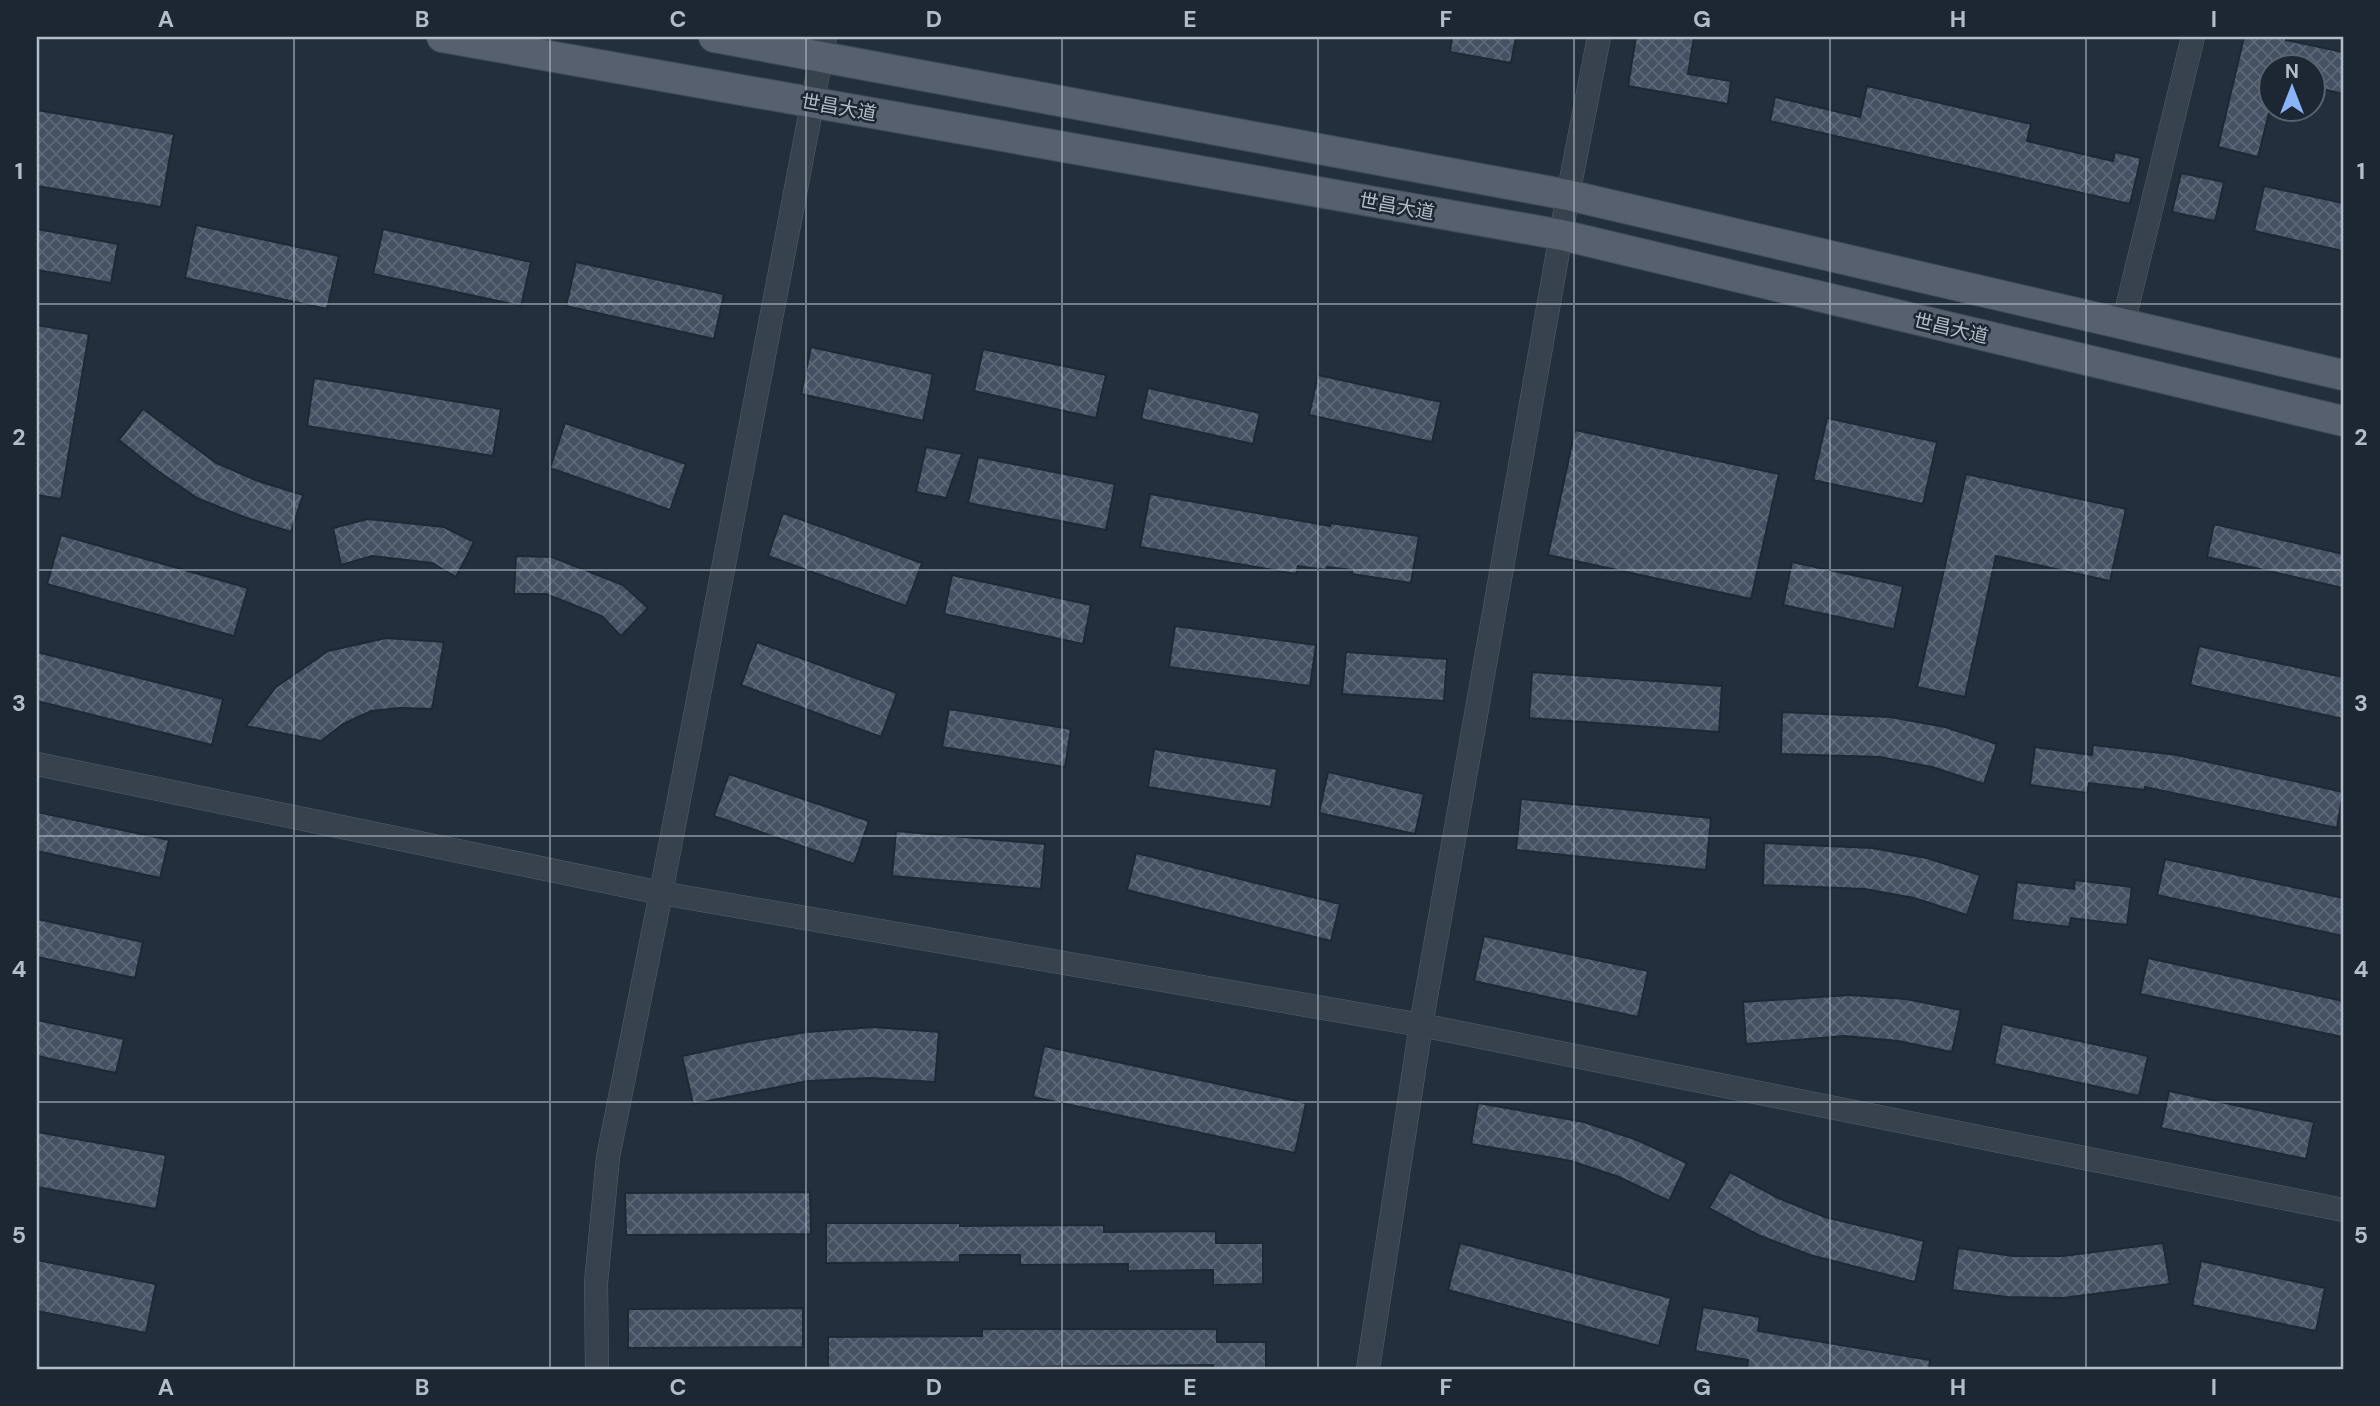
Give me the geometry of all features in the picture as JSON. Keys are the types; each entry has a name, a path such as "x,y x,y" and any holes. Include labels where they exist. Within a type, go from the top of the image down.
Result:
{"main road":[{"name":"世昌大道","path":"442,37 1562,235 2343,421"},
{"path":"714,37 823,46 1567,195 2343,375"}],"street":[{"path":"1368,1369 1421,1025 1567,195 1599,37"},
{"path":"2123,324 2193,37"},
{"path":"597,1369 596,1283 608,1157 662,893 823,46"},
{"path":"37,764 662,893 1421,1025 2343,1210"}],"building":[{"path":"1452,37 1516,37 1511,63 1450,52"},
{"path":"1636,37 1694,37 1688,74 1731,81 1728,104 1628,86"},
{"path":"2244,37 2287,37 2286,40 2343,52 2343,94 2328,90 2328,52 2258,52 2258,122 2267,122 2258,157 2218,147"},
{"path":"1867,86 2031,124 2027,141 2113,161 2115,152 2141,158 2130,204 1770,121 1775,97 1860,117"},
{"path":"37,110 174,134 161,207 37,186"},
{"path":"2181,173 2224,182 2215,221 2172,212"},
{"path":"2264,186 2343,203 2343,251 2254,231"},
{"path":"196,225 339,256 327,309 185,278"},
{"path":"37,229 118,244 111,283 37,270"},
{"path":"383,229 531,262 521,306 373,274"},
{"path":"576,262 724,294 714,339 566,306"},
{"path":"37,325 89,334 61,499 37,495"},
{"path":"811,347 933,374 923,421 801,394"},
{"path":"983,349 1106,375 1096,418 974,391"},
{"path":"1318,375 1441,402 1432,442 1309,415"},
{"path":"314,378 501,409 493,456 307,426"},
{"path":"1148,388 1260,413 1253,444 1141,419"},
{"path":"143,409 216,463 258,481 303,495 291,532 197,498 119,440"},
{"path":"1827,418 1937,442 1923,504 1813,480"},
{"path":"565,423 686,464 670,510 550,468"},
{"path":"1575,430 1779,474 1751,599 1548,555"},
{"path":"926,447 962,454 946,498 916,492"},
{"path":"978,457 1115,484 1106,530 968,503"},
{"path":"1966,474 2126,509 2110,581 1996,556 1965,697 1917,687"},
{"path":"1150,494 1330,526 1330,523 1419,536 1411,583 1352,574 1352,570 1327,567 1326,570 1298,566 1296,574 1140,547"},
{"path":"783,513 922,563 906,606 768,556"},
{"path":"368,519 444,527 474,542 456,577 432,563 372,556 341,565 333,528"},
{"path":"2214,524 2343,554 2343,588 2207,557"},
{"path":"61,535 248,588 234,636 47,584"},
{"path":"516,556 552,557 623,585 648,608 621,636 602,616 546,594 514,594"},
{"path":"1792,562 1903,586 1894,629 1783,605"},
{"path":"952,575 1091,605 1083,644 944,614"},
{"path":"1175,626 1316,645 1310,686 1169,667"},
{"path":"386,638 444,642 432,709 371,711 343,724 321,741 246,726 276,687 328,651"},
{"path":"757,642 897,693 881,737 741,685"},
{"path":"2199,646 2343,677 2343,719 2190,685"},
{"path":"37,652 223,699 212,745 37,701"},
{"path":"1346,652 1447,659 1444,701 1342,694"},
{"path":"1532,672 1722,686 1719,732 1529,718"},
{"path":"949,709 1071,729 1065,767 942,747"},
{"path":"1782,712 1890,717 1945,727 1997,744 1984,784 1932,767 1880,757 1781,754"},
{"path":"2093,745 2177,755 2343,792 2337,828 2145,787 2145,790 2089,783 2087,793 2030,785 2035,747 2092,755"},
{"path":"1154,749 1277,769 1271,807 1148,787"},
{"path":"1328,772 1424,794 1415,834 1319,813"},
{"path":"729,774 869,821 854,864 714,816"},
{"path":"1521,799 1711,818 1706,870 1516,850"},
{"path":"37,812 169,840 160,878 37,851"},
{"path":"896,831 1045,844 1041,889 892,876"},
{"path":"1764,843 1872,848 1927,858 1980,875 1967,915 1914,898 1865,889 1763,885"},
{"path":"1136,853 1340,904 1331,941 1127,890"},
{"path":"2165,859 2343,898 2343,936 2157,895"},
{"path":"2075,880 2132,887 2127,925 2071,918 2069,927 2012,920 2017,882 2074,889"},
{"path":"37,919 143,942 135,978 37,957"},
{"path":"1484,936 1648,971 1638,1017 1474,981"},
{"path":"2148,958 2343,1001 2343,1037 2140,994"},
{"path":"1850,995 1906,999 1961,1010 1952,1052 1898,1041 1845,1036 1746,1044 1743,1002"},
{"path":"37,1020 124,1039 116,1073 37,1056"},
{"path":"2002,1024 2148,1056 2139,1096 1994,1064"},
{"path":"874,1027 939,1032 935,1082 870,1078 808,1081 693,1104 682,1056 807,1032"},
{"path":"1044,1046 1306,1103 1295,1153 1033,1097"},
{"path":"2169,1091 2314,1122 2306,1159 2161,1128"},
{"path":"1478,1103 1584,1122 1637,1140 1687,1163 1669,1201 1619,1177 1571,1161 1471,1144"},
{"path":"37,1132 166,1155 156,1209 37,1187"},
{"path":"1730,1172 1778,1198 1825,1217 1924,1241 1915,1282 1810,1255 1758,1235 1709,1208"},
{"path":"810,1192 811,1234 626,1235 625,1193"},
{"path":"826,1223 1104,1225 1104,1232 1216,1231 1216,1243 1263,1243 1263,1284 1213,1285 1213,1270 1128,1271 1128,1264 1020,1265 1020,1255 960,1255 960,1262 826,1263"},
{"path":"1460,1243 1671,1298 1659,1346 1448,1290"},
{"path":"2163,1243 2170,1284 2063,1298 2007,1297 1952,1290 1958,1248 2013,1256 2063,1256"},
{"path":"37,1260 156,1284 146,1333 37,1311"},
{"path":"2201,1261 2325,1288 2316,1331 2192,1305"},
{"path":"1703,1307 1760,1317 1758,1331 1930,1360 1929,1369 1747,1369 1748,1360 1695,1351"},
{"path":"803,1308 803,1347 628,1348 628,1309"},
{"path":"982,1329 1217,1329 1217,1342 1266,1342 1266,1369 1213,1369 1213,1365 828,1369 828,1337 982,1336"}]}
